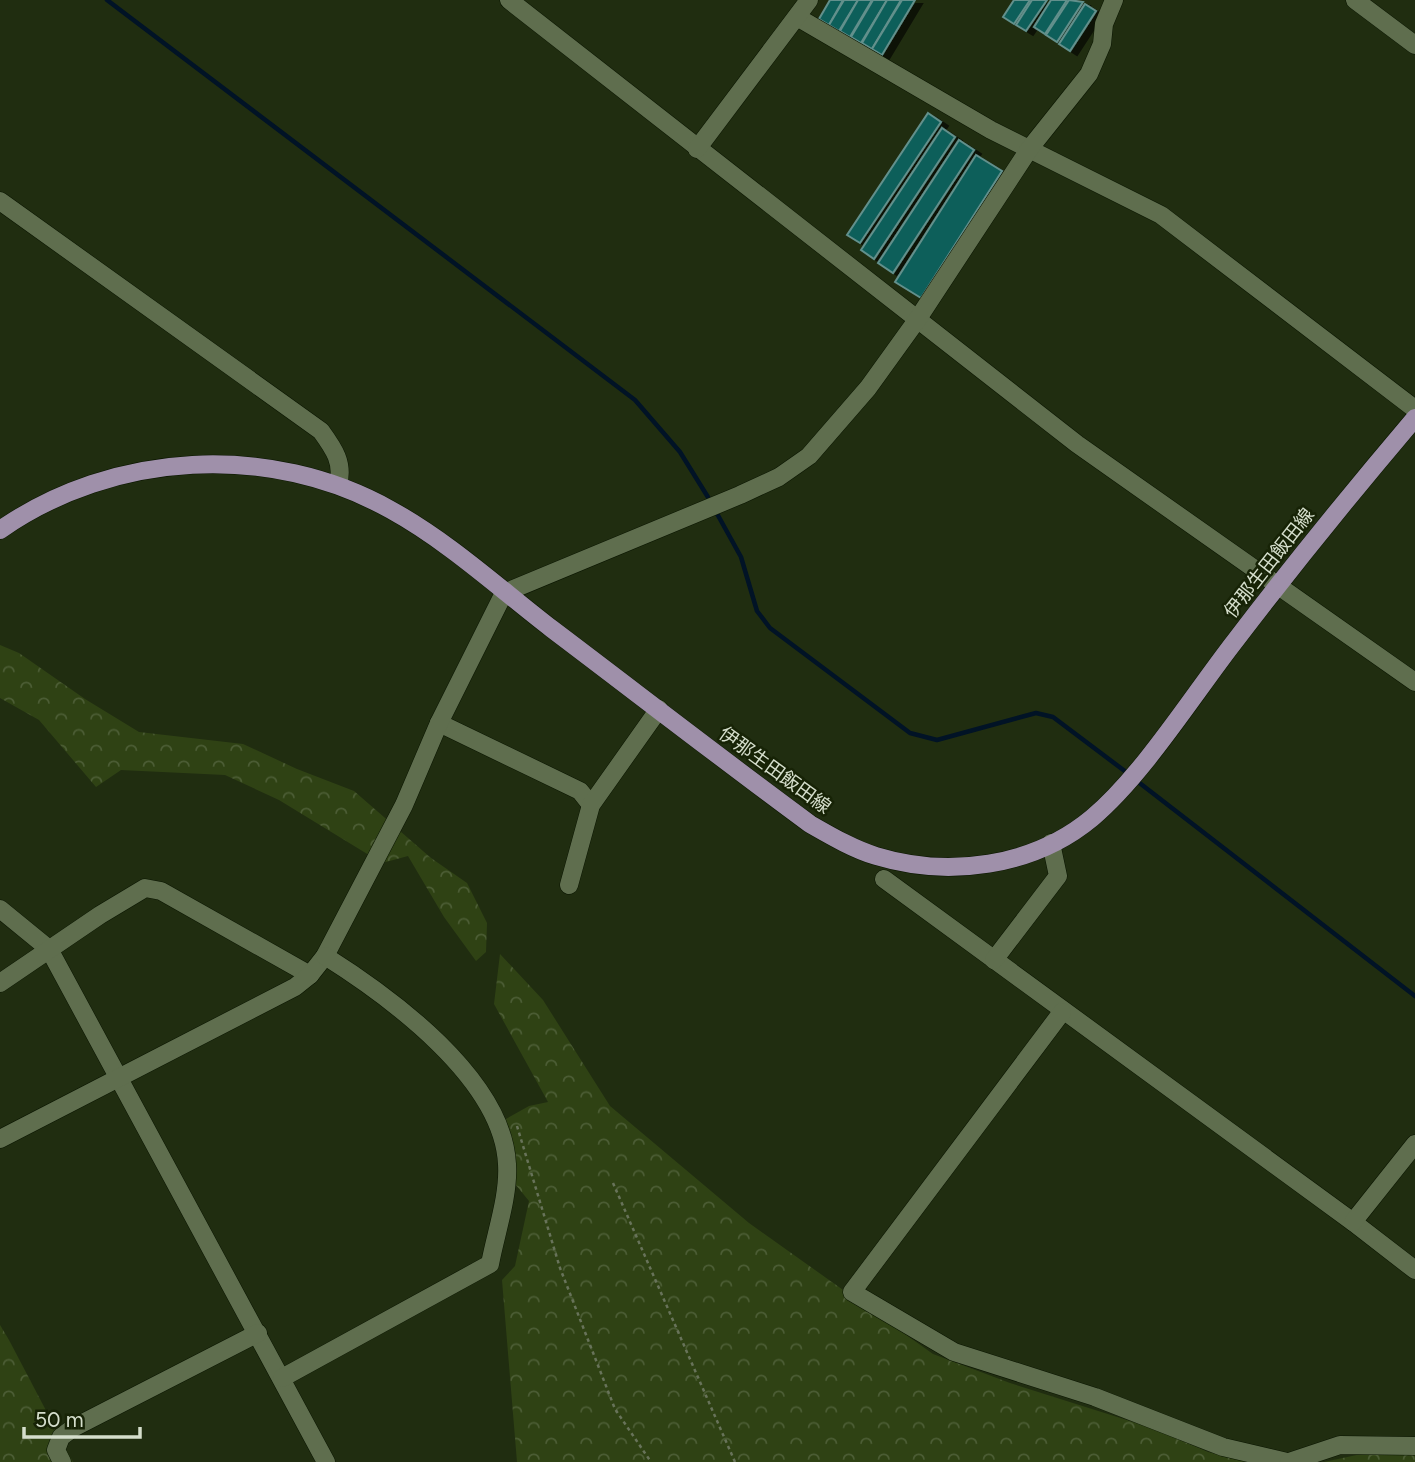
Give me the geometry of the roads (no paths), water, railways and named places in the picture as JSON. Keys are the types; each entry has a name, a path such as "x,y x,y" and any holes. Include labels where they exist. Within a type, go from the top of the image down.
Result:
{"main road":[{"name":"伊那生田飯田線","path":"0,530 73,490 107,479 171,466 234,464 272,469 338,485 391,510 457,555 810,824 874,856 916,865 955,868 1002,862 1051,843 1090,819 1121,789 1276,587 1415,418"}],"street":[{"path":"509,0 1077,444 1276,587 1415,682"},
{"path":"697,149 809,0"},
{"path":"0,1139 295,987 310,975 325,956 404,805 439,723 504,593 779,477 809,456 840,424 917,320 1030,148 1089,74 1114,0"},
{"path":"1355,0 1415,45"},
{"path":"797,17 991,130 1161,215 1415,409"},
{"path":"0,201 321,431 336,453 342,471 338,485"},
{"path":"569,885 591,805 659,709"},
{"path":"439,723 580,791 591,805"},
{"path":"994,960 1058,876 1051,843"},
{"path":"884,879 1415,1270"},
{"path":"0,984 48,948 145,888 161,891 310,975"},
{"path":"0,909 48,948 327,1462"},
{"path":"282,1378 490,1264 508,1163 495,1117 473,1081 406,1013 325,956"},
{"path":"1062,1012 852,1292 954,1352 1095,1397 1223,1447 1288,1462 1340,1446 1415,1446"},
{"path":"1353,1222 1415,1144"},
{"path":"62,1462 56,1450 61,1437 73,1428 258,1333"}],"waterway":[{"path":"107,0 635,400 680,452 711,502"},
{"path":"715,510 741,557 757,611 770,628 910,733 937,740 1036,713 1053,717 1130,775"},
{"path":"1137,781 1415,996"}]}
